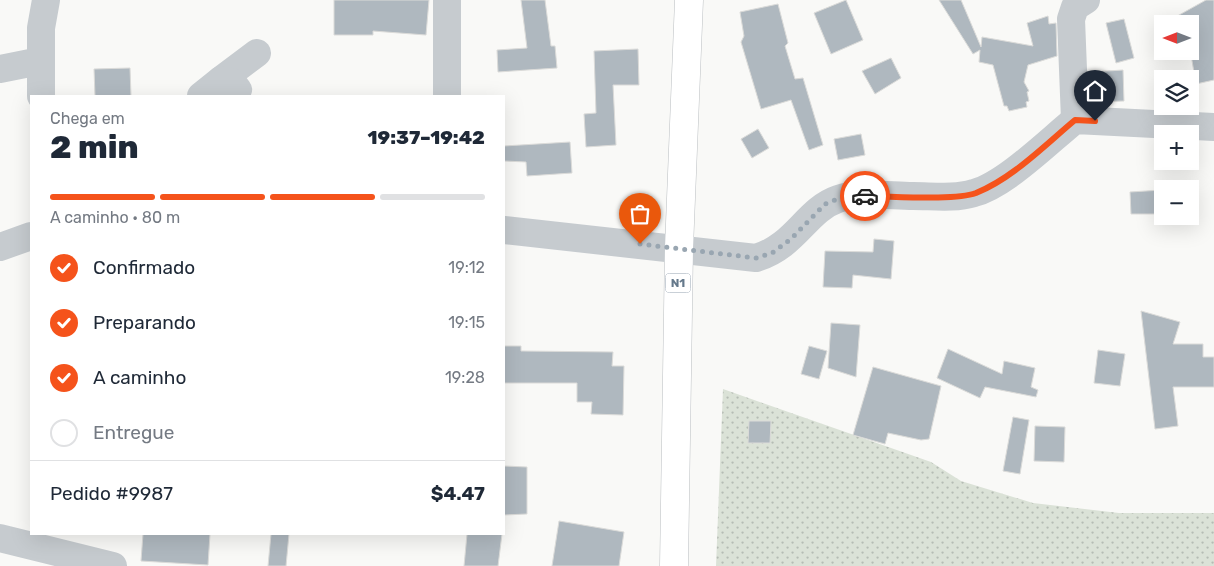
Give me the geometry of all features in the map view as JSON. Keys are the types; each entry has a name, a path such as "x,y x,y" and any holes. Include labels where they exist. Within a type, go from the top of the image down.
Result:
{"highway":[{"name":"N1","path":"674,566 679,248 689,0"}],"street":[{"path":"41,95 41,28 46,0"},
{"path":"447,0 447,95"},
{"path":"1075,120 1071,19 1075,7 1086,0"},
{"path":"219,91 257,54"},
{"path":"0,69 40,61"},
{"path":"505,230 756,258 772,253 791,239 825,204 840,198 953,197 975,193 1017,168 1075,120 1214,127"},
{"path":"0,247 30,236"},
{"path":"0,538 113,566"}],"shaded area":[{"path":"723,389 931,462 961,481 1033,503 1119,513 1214,513 1214,566 716,566"}],"building":[{"path":"334,0 429,0 426,35 373,31 373,35 334,35"},
{"path":"521,0 545,0 551,46 555,46 557,68 498,72 497,50 527,48"},
{"path":"846,0 863,40 831,54 814,13"},
{"path":"939,0 961,0 981,47 982,37 1033,46 1027,23 1048,16 1049,24 1056,23 1057,56 1028,65 1024,82 1029,91 1027,92 1029,101 1026,102 1027,107 1009,111 1007,106 1004,106 993,65 979,62 980,50 973,54"},
{"path":"1206,0 1214,0 1214,80 1199,83 1199,70 1194,70 1192,60 1199,60 1199,15 1179,15"},
{"path":"778,4 788,43 785,46 795,79 803,78 823,145 809,150 791,100 761,109 741,42 744,36 740,12"},
{"path":"1124,19 1134,58 1116,63 1106,23"},
{"path":"638,49 639,85 613,85 616,145 586,147 584,114 596,113 594,51"},
{"path":"891,58 901,78 875,94 862,71"},
{"path":"130,68 131,95 95,95 94,69"},
{"path":"1123,70 1124,101 1092,102 1091,72"},
{"path":"758,129 769,148 752,158 741,139"},
{"path":"861,134 865,155 838,160 834,139"},
{"path":"570,142 572,173 527,176 526,162 505,161 505,146"},
{"path":"1154,190 1154,214 1131,214 1130,192"},
{"path":"874,239 894,241 891,279 853,275 852,288 823,287 825,251 873,252"},
{"path":"1141,311 1180,322 1173,344 1203,344 1203,357 1214,357 1214,387 1173,387 1178,426 1155,429"},
{"path":"831,323 860,325 856,377 828,368"},
{"path":"505,346 521,346 521,351 613,352 612,366 624,366 623,415 591,414 592,402 577,402 577,383 505,383"},
{"path":"809,346 827,351 819,379 801,374"},
{"path":"948,349 1002,374 1004,361 1035,368 1031,387 1038,390 1036,397 985,387 980,398 937,378"},
{"path":"1098,350 1125,354 1120,386 1094,383"},
{"path":"873,367 941,386 929,439 921,440 888,433 885,444 853,435"},
{"path":"1013,417 1029,420 1020,474 1003,471"},
{"path":"749,421 771,421 770,443 748,443"},
{"path":"1035,426 1065,427 1064,462 1034,461"},
{"path":"505,466 527,467 527,514 505,515"},
{"path":"559,521 624,532 619,566 552,566"},
{"path":"143,535 210,535 208,565 141,561"},
{"path":"271,535 289,535 286,566 268,566"},
{"path":"467,535 502,535 498,566 464,566"}],"way so far":[{"path":"640,244 756,258 772,253 791,239 825,204 840,198 865,196"}],"route":[{"path":"865,196 953,197 975,193 1017,168 1075,120 1095,121"}]}
